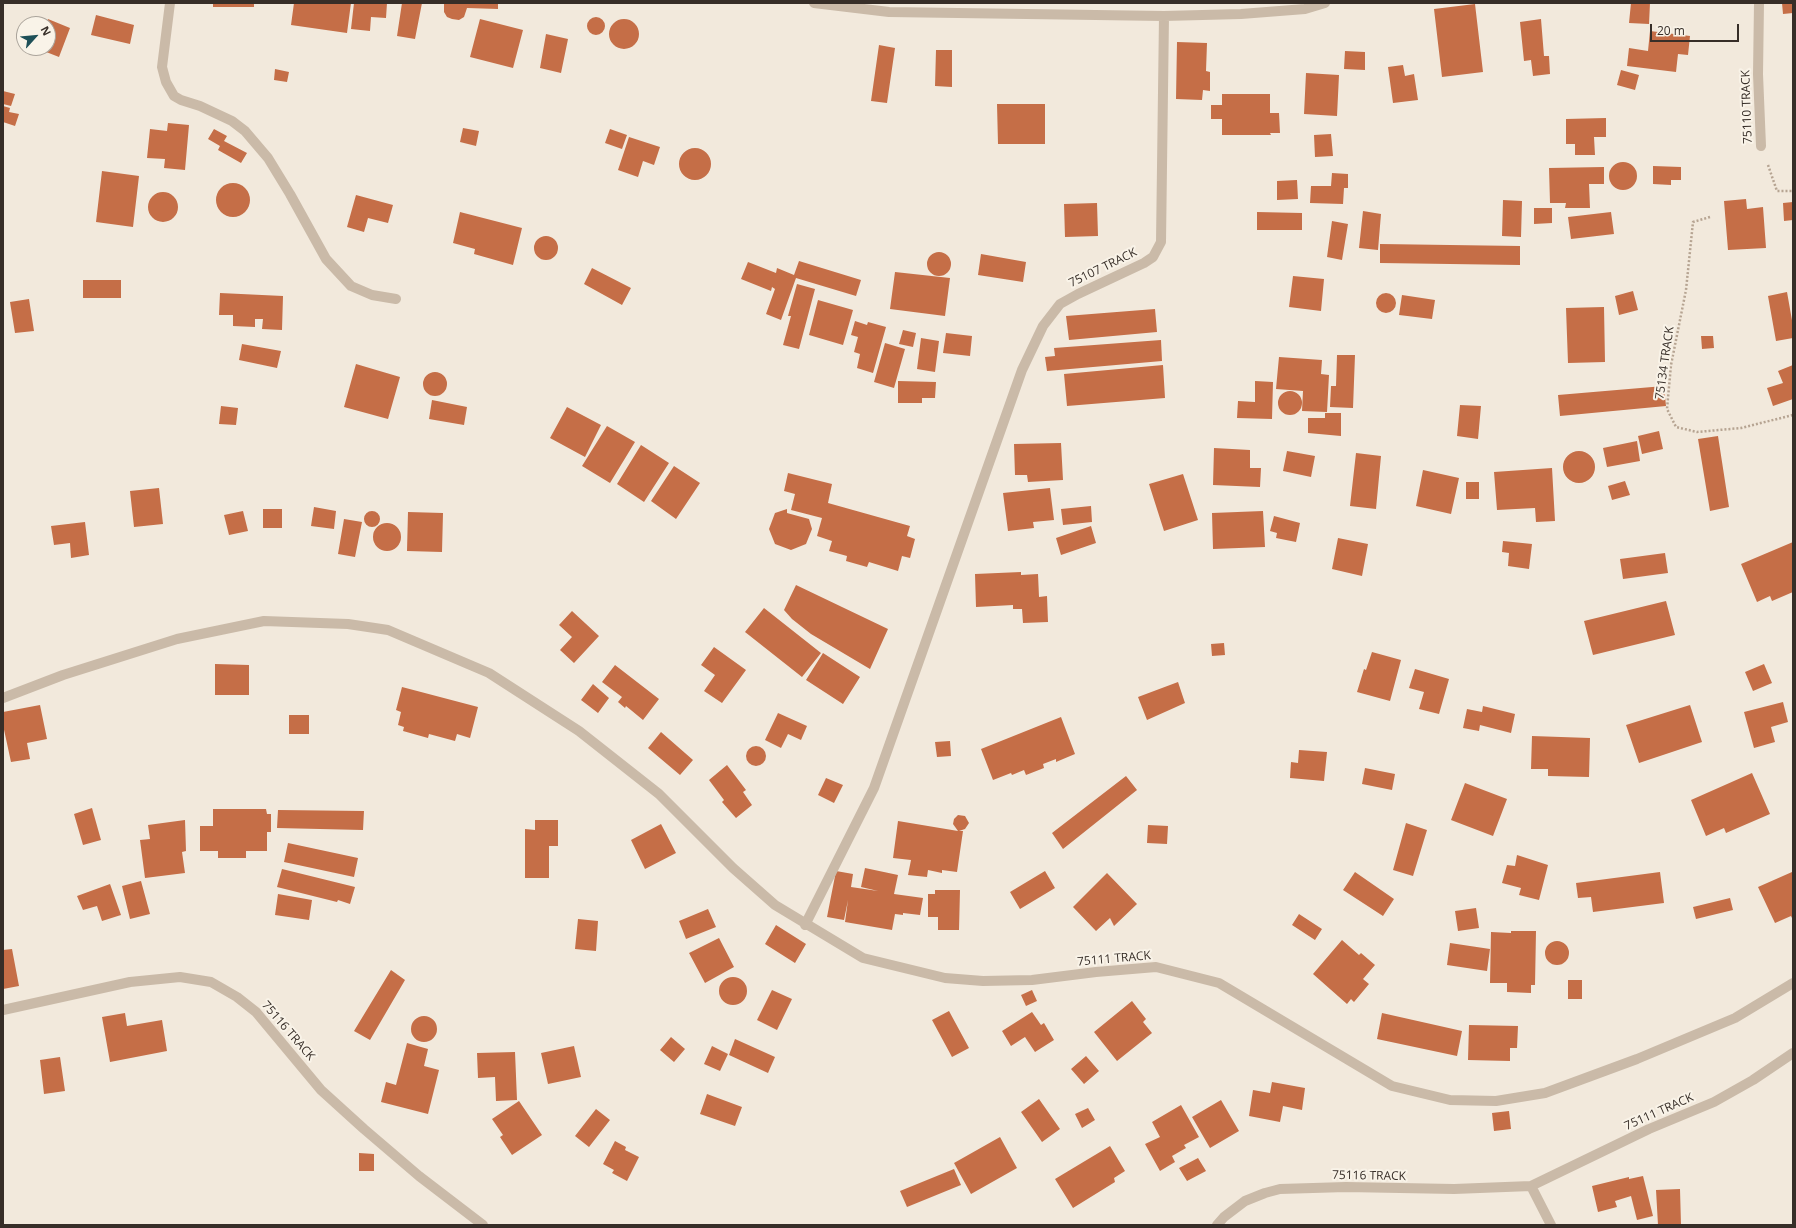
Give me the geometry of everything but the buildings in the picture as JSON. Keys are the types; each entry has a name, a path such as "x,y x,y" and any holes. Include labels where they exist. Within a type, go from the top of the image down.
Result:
{"street":[{"path":"170,3 162,67 166,82 174,96 232,121 245,131 268,158 326,258 351,286 372,295 396,299"},
{"path":"814,3 889,12 1164,16 1277,12 1306,9 1326,3"},
{"name":"75110 TRACK","path":"1759,3 1758,74 1761,146"},
{"name":"75107 TRACK","path":"805,925 874,788 930,626 1022,370 1043,326 1060,304 1144,263 1153,257 1161,242 1164,16"},
{"name":"75111 TRACK","path":"3,698 63,675 177,639 264,621 348,624 388,630 489,673 579,731 658,794 733,868 775,905 805,925 864,958 945,978 983,981 1032,980 1096,972 1156,967 1219,983 1342,1054 1392,1086 1450,1100 1496,1101 1545,1093 1637,1059 1735,1018 1793,983"},
{"name":"75116 TRACK","path":"3,1010 130,982 180,977 211,982 237,997 256,1012 321,1090 359,1124 419,1176 484,1225"},
{"name":"75111 TRACK","path":"1531,1186 1650,1129 1714,1102 1753,1080 1793,1054"},
{"path":"1531,1186 1551,1225"},
{"name":"75116 TRACK","path":"1217,1225 1224,1217 1245,1201 1265,1193 1280,1190 1346,1187 1454,1189 1531,1186"}],"path":[{"name":"75110 TRACK","path":"1761,146 1776,191 1793,191"},
{"name":"75134 TRACK","path":"1710,217 1693,222 1686,290 1672,365 1667,409 1676,427 1698,432 1741,428 1793,415"}]}
